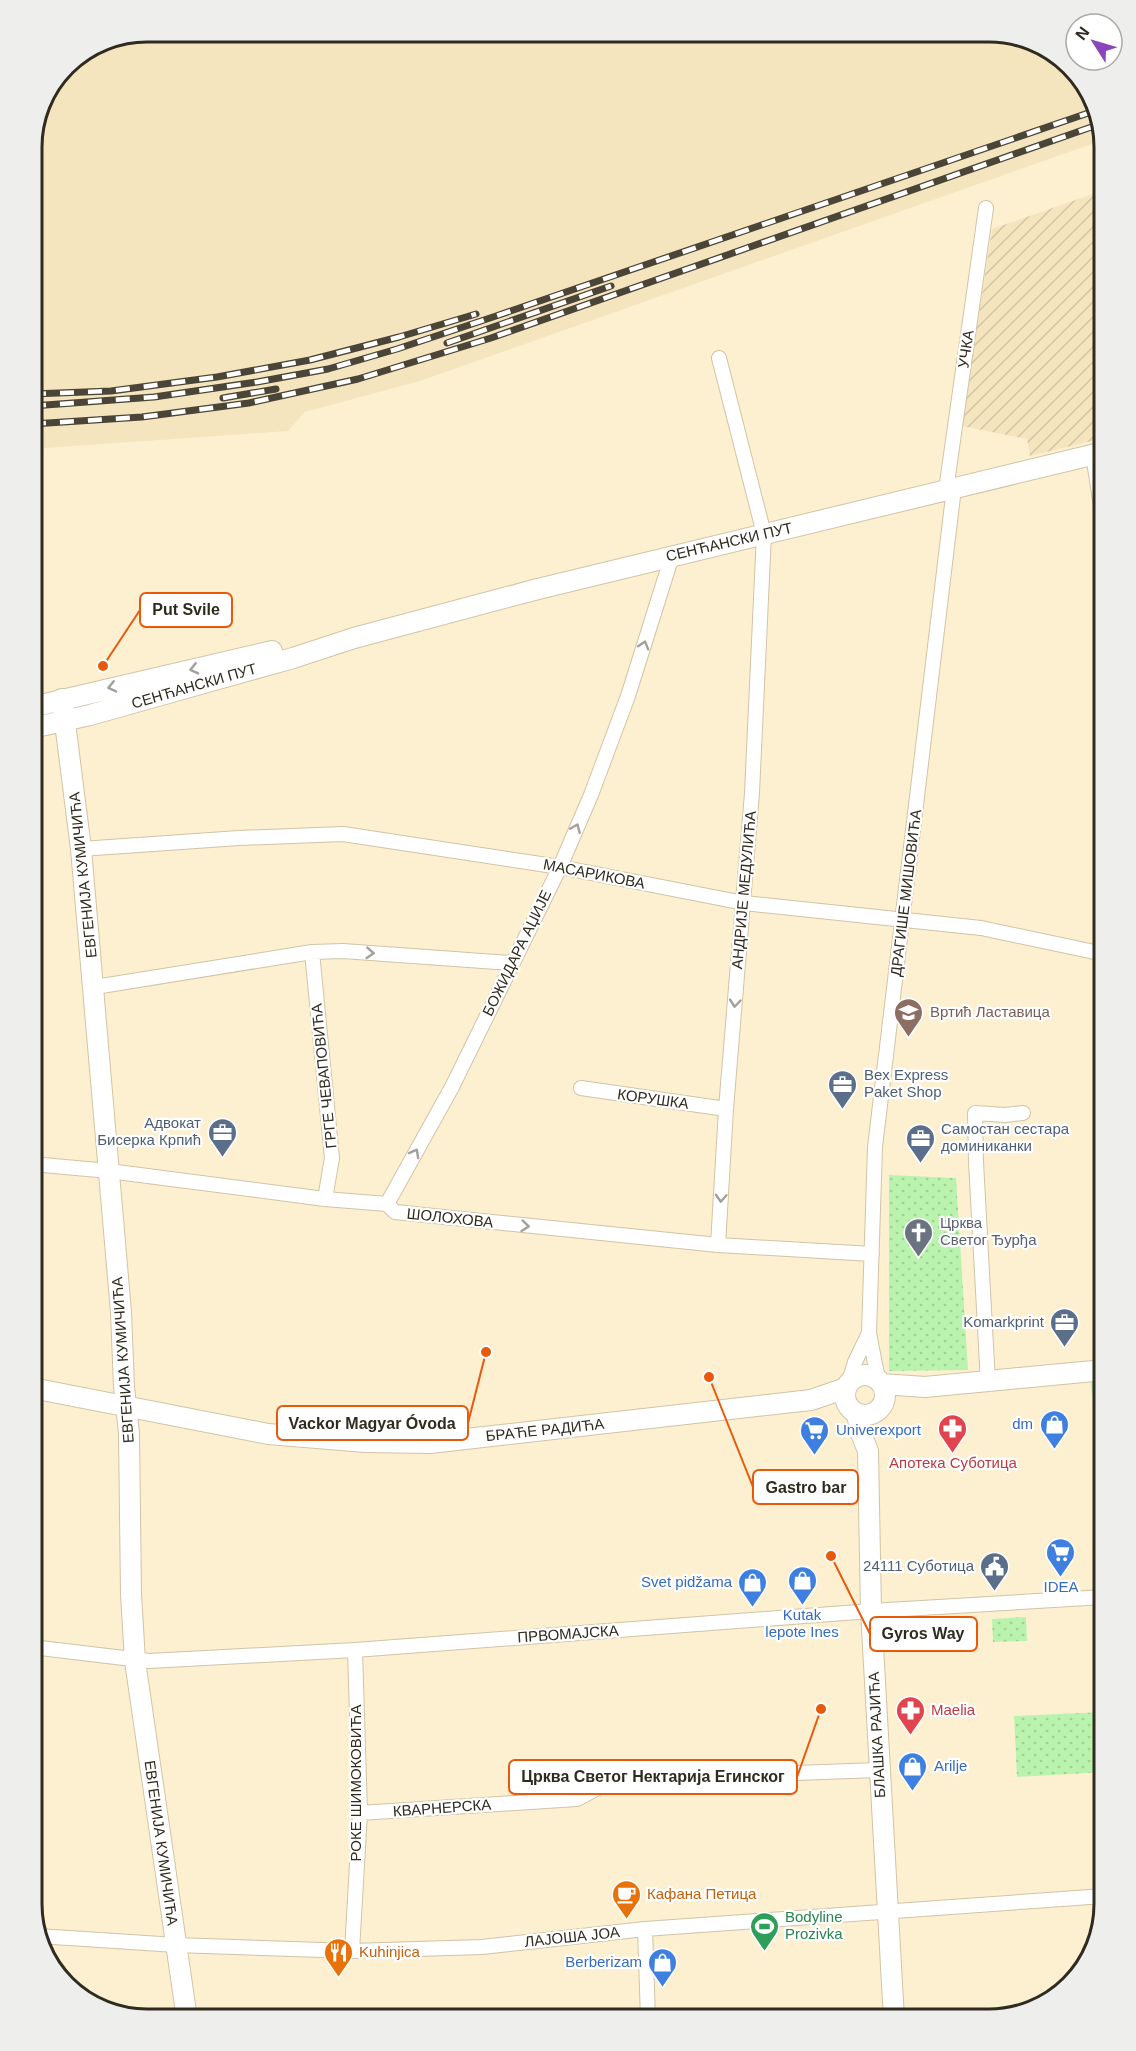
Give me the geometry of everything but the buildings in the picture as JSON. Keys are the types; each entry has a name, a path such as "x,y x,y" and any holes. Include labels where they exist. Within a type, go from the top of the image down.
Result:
{"street":[{"name":"УЧКА","path":"950,489 986,208"},
{"name":"АНДРИЈЕ МЕДУЛИЋА","path":"718,1245 726,1109 752,793 764,534 719,358"},
{"name":"СЕНЋАНСКИ ПУТ","path":"42,726 293,658 354,638 672,556 1094,455"},
{"name":"ДРАГИШЕ МИШОВИЋА","path":"881,1393 869,1334 875,1147 903,921 950,489"},
{"name":"БОЖИДАРА АЏИЈЕ","path":"387,1204 452,1087 560,867 591,795 628,696 672,556"},
{"name":"СЕНЋАНСКИ ПУТ","path":"42,704 288,647 354,638"},
{"name":"ЕВГЕНИЈА КУМИЧИЋА","path":"62,699 81,849 95,987 129,1433 131,1594 135,1661 186,2009"},
{"name":"МАСАРИКОВА","path":"81,849 239,838 343,834 560,867 744,903 981,928 1094,952"},
{"path":"95,987 312,952 343,951 511,963"},
{"name":"ГРГЕ ЧЕВАПОВИЋА","path":"312,952 332,1158 325,1199"},
{"name":"КОРУШКА","path":"581,1088 726,1109"},
{"path":"988,1383 976,1178 975,1113 1005,1115 1023,1113"},
{"name":"ШОЛОХОВА","path":"42,1165 109,1171 325,1199 387,1204 395,1212 718,1245 872,1254"},
{"name":"ДРАГИШЕ МИШОВИЋА","path":"850,1398 855,1362 869,1334"},
{"path":"881,1393 1094,1371"},
{"path":"860,1375 873,1376 881,1393 871,1414 850,1398 860,1375"},
{"name":"БРАЋЕ РАДИЋА","path":"42,1390 268,1434 366,1442 430,1443 811,1400 850,1398"},
{"name":"БЛАШКА РАЈИЋА","path":"868,1450 877,1429 881,1393"},
{"name":"БЛАШКА РАЈИЋА","path":"850,1398 868,1450 871,1611 878,1770 893,2009"},
{"name":"ПРВОМАЈСКА","path":"42,1648 135,1661 355,1650 871,1611 1094,1598"},
{"name":"РОКЕ ШИМОКОВИЋА","path":"352,1951 360,1813 355,1650"},
{"name":"КВАРНЕРСКА","path":"360,1813 577,1799 609,1782 630,1779 878,1770"},
{"name":"ЛАЈОША ЈОА","path":"48,1937 176,1945 352,1951 482,1947 645,1929 1094,1897"},
{"path":"645,1929 648,2009"}],"shaded area":[{"path":"140,42 996,42 1023,48 1053,64 1072,83 1086,107 1094,143 420,381 305,412 288,431 42,448 42,140 50,107 60,89 78,68 95,56 113,48"},
{"path":"1094,193 1094,440 1030,456 1027,439 962,426 992,229"}],"green space":[{"path":"889,1175 956,1178 968,1370 889,1371"},
{"path":"1090,1376 1094,1376 1094,1414"},
{"path":"1026,1617 1027,1641 993,1642 992,1619"},
{"path":"1094,1712 1094,1773 1017,1777 1014,1716"}],"railway":[{"path":"42,405 154,397 328,369 496,316 1088,113"},
{"path":"42,423 142,417 249,403 358,379 491,338 1092,127"},
{"path":"447,343 611,286"},
{"path":"42,394 111,391 217,377 310,360 476,314"},
{"path":"223,398 276,389"}],"place":[{"name":"Put Svile","path":"103,666"},
{"name":"Вртић Ластавица","path":"909,1038"},
{"name":"Bex Express Paket Shop","path":"843,1110"},
{"name":"Адвокат Бисерка Крпић","path":"222,1158"},
{"name":"Самостан сестара доминиканки","path":"920,1164"},
{"name":"Црква Светог Ђурђа","path":"919,1258"},
{"name":"Komarkprint","path":"1065,1348"},
{"name":"Vackor Magyar Óvoda","path":"486,1352"},
{"name":"Gastro bar","path":"709,1377"},
{"name":"dm","path":"1054,1450"},
{"name":"Апотека Суботица","path":"953,1454"},
{"name":"Univerexport","path":"815,1456"},
{"name":"Gyros Way","path":"831,1556"},
{"name":"IDEA","path":"1061,1578"},
{"name":"24111 Суботица","path":"995,1592"},
{"name":"Kutak lepote Ines","path":"802,1606"},
{"name":"Svet pidžama","path":"753,1608"},
{"name":"Црква Светог Нектарија Егинског","path":"821,1709"},
{"name":"Maelia","path":"910,1736"},
{"name":"Arilje","path":"913,1792"},
{"name":"Кафана Петица","path":"626,1920"},
{"name":"Bodyline Prozivka","path":"764,1952"},
{"name":"Kuhinjica","path":"338,1978"},
{"name":"Berberizam","path":"663,1988"}]}
